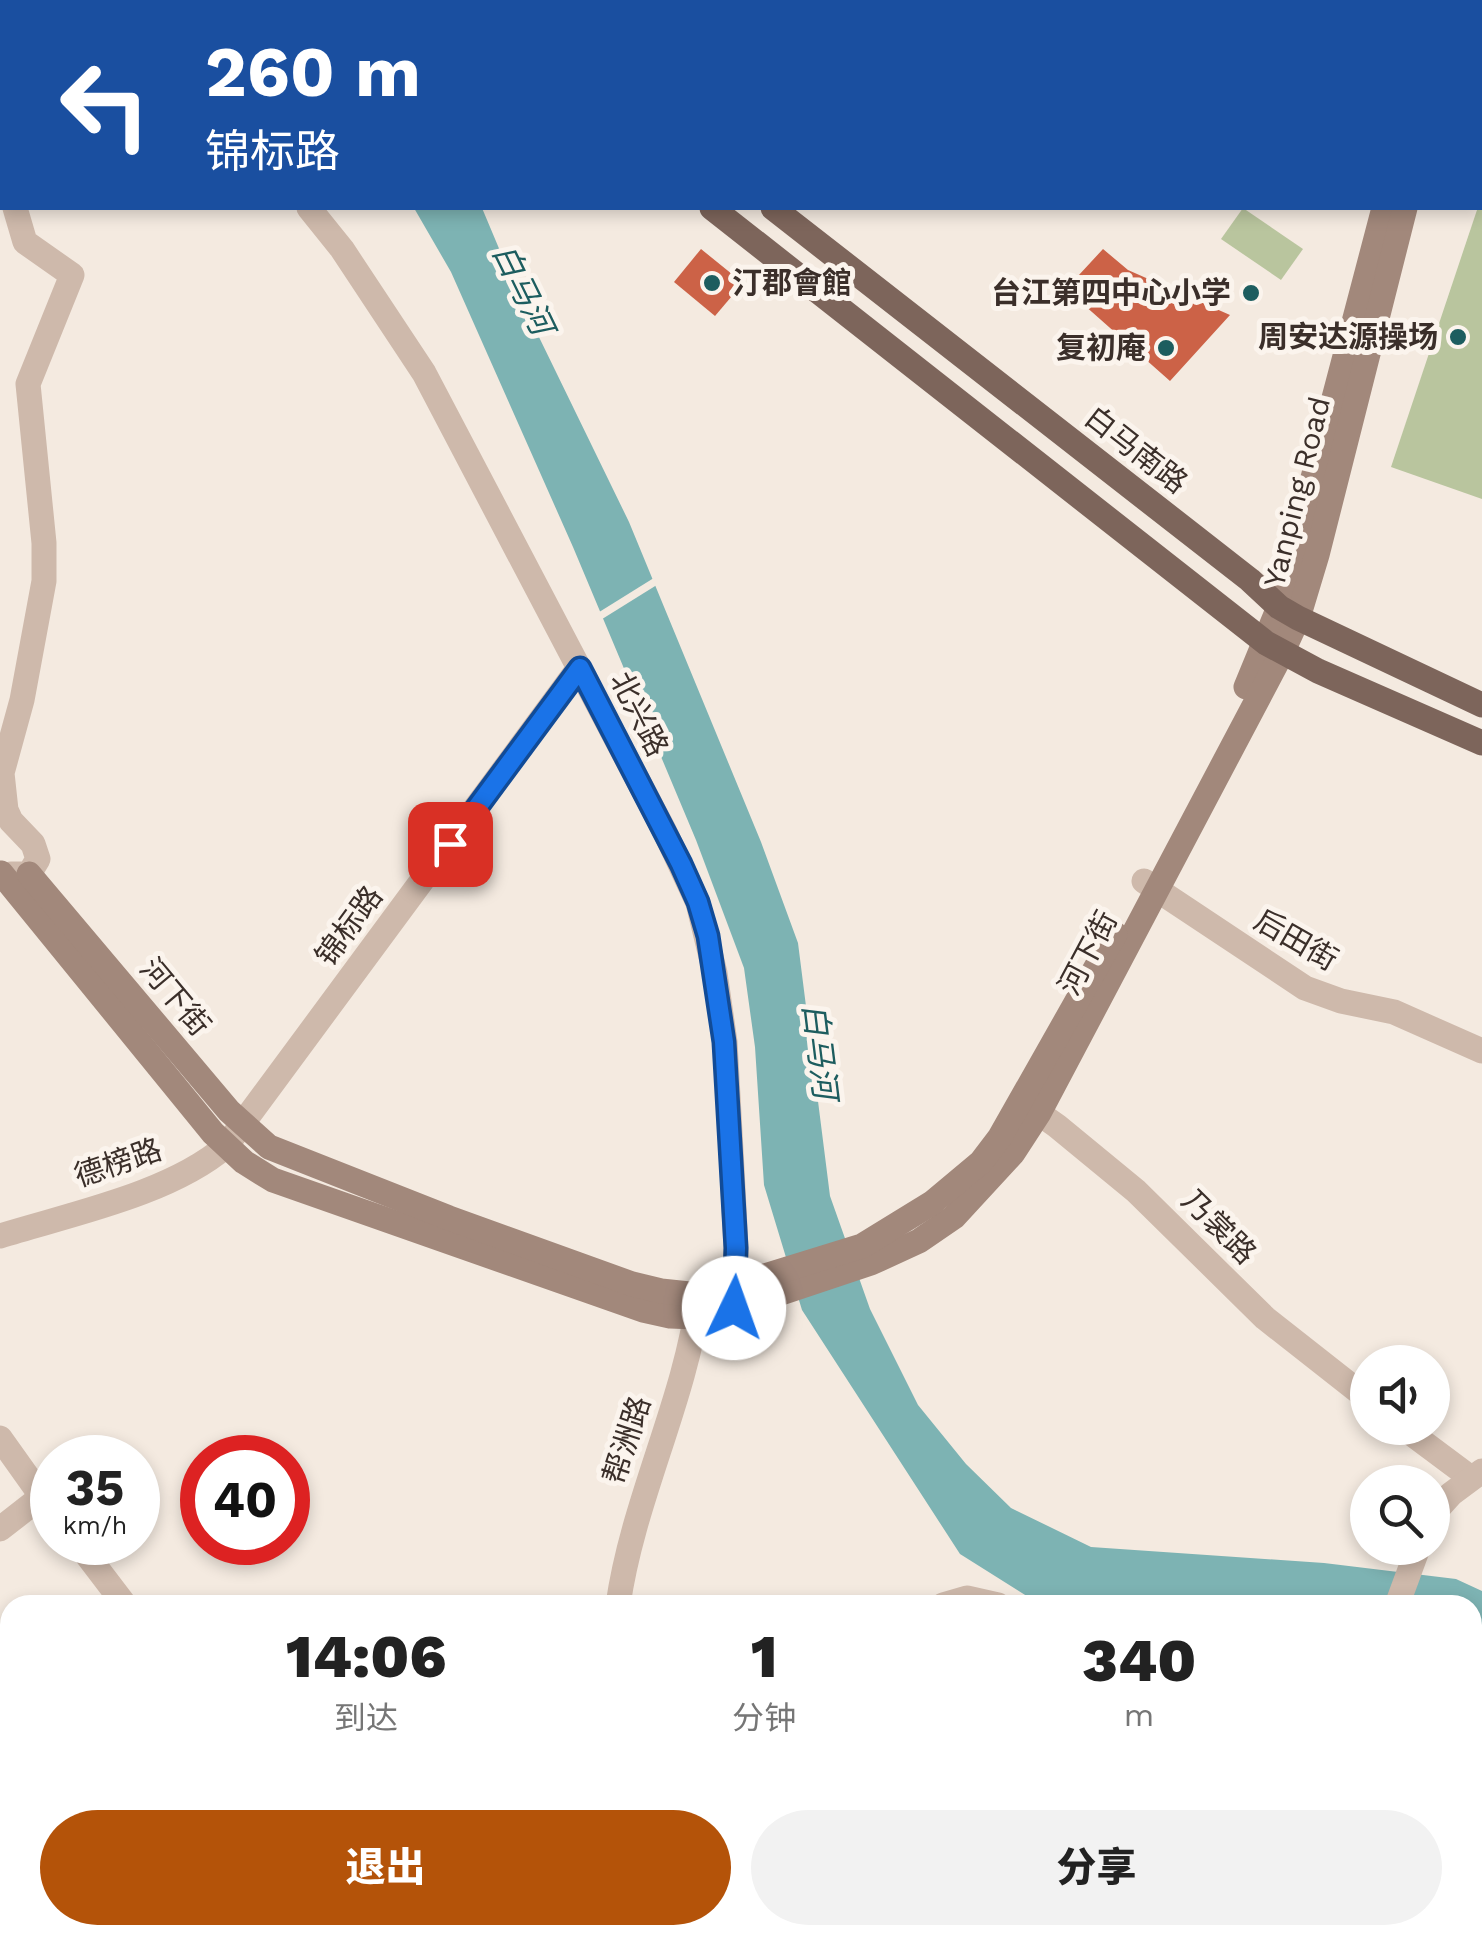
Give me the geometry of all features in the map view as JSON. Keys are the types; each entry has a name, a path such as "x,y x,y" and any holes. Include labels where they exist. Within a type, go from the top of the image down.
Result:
{"main road":[{"path":"715,210 1274,648 1482,743"},
{"name":"白马南路","path":"777,210 1288,613 1482,705"},
{"name":"Yanping Road","path":"1288,613 1384,210"},
{"name":"Yanping Road","path":"1288,613 1404,210"},
{"name":"河下街","path":"1,873 234,1136 448,1218 697,1306 867,1254 971,1172 1030,1107 1151,886 1246,689 1274,648 1288,613"},
{"name":"河下街","path":"29,874 234,1136"}],"street":[{"path":"1,873 29,874 36,866 38,851 11,821 2,786 4,761 22,700 45,558 28,384 72,275 25,242 16,210"},
{"name":"北兴路","path":"310,210 342,249 424,373 698,902 708,936 724,1042 735,1296"},
{"name":"锦标路","path":"234,1136 580,668"},
{"name":"后田街","path":"1151,886 1304,988 1341,1001 1394,1012 1482,1051"},
{"name":"乃裳路","path":"1030,1107 1136,1191 1279,1330 1350,1385"},
{"name":"德榜路","path":"0,1236 166,1183 204,1164 234,1136"},
{"name":"帮洲路","path":"620,1595 632,1536 690,1349 697,1306"},
{"path":"0,1438 30,1480"},
{"path":"1430,1445 1476,1475 1450,1499"},
{"path":"0,1529 30,1513"},
{"path":"95,1565 117,1595"},
{"path":"1401,1595 1412,1565"}],"green space":[{"path":"1242,210 1246,210 1303,249 1281,280 1221,239"},
{"name":"周安达源操场","path":"1477,210 1482,210 1482,499 1391,467"}],"water":[{"path":"415,210 483,210 519,296 629,522 761,842 798,943 830,1196 870,1309 918,1405 966,1464 1011,1508 1091,1547 1324,1563 1456,1579 1482,1591 1482,1595 1025,1595 960,1554 802,1310 764,1185 755,1047 744,968 696,840 573,547 451,272"}],"pier":[{"path":"657,576 660,583 599,621 596,614"}],"building":[{"path":"701,249 743,283 715,316 674,282"},
{"name":"复初庵","path":"1103,249 1128,270 1230,315 1170,381 1066,289"}],"place":[{"name":"汀郡會館","path":"712,283"},
{"name":"台江第四中心小学","path":"1251,293"},
{"name":"周安达源操场","path":"1458,337"},
{"name":"复初庵","path":"1166,348"}],"route":[{"path":"450,844 580,668 681,864 708,936 724,1042 736,1248 734,1308"}],"water label":[{"name":"白马河","path":"523,289"},
{"name":"白马河","path":"820,1051"}]}
